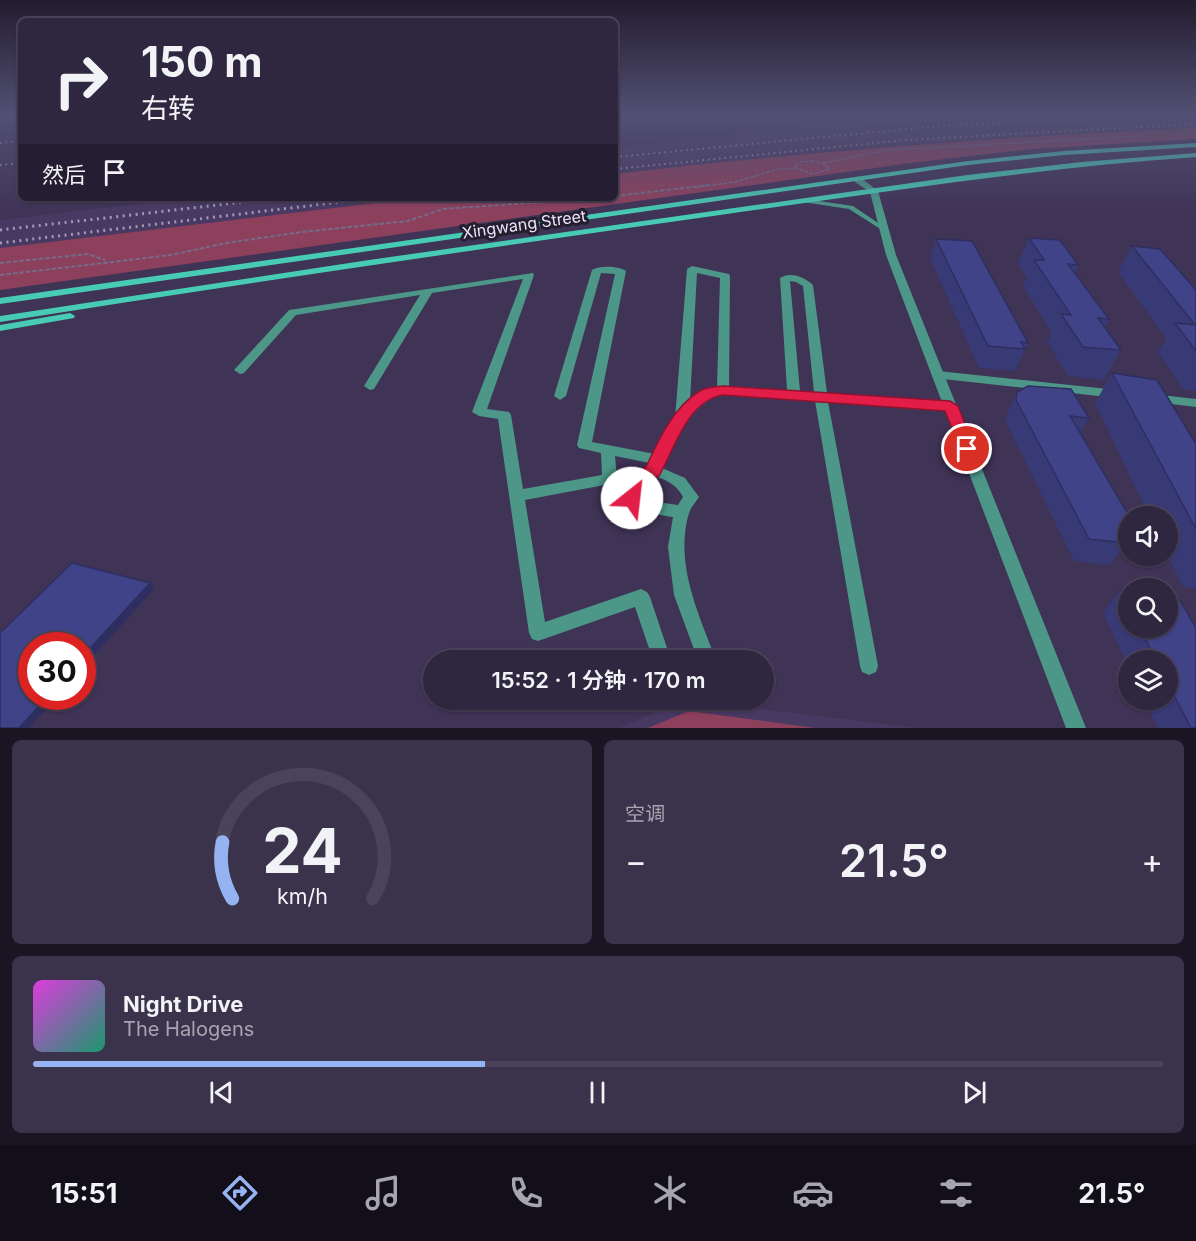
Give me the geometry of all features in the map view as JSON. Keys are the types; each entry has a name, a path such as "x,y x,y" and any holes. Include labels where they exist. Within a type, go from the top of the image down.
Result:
{"main road":[{"name":"Xingwang Street","path":"0,301 316,254 858,180 1064,153 1147,148"},
{"name":"Xingwang Street","path":"0,319 331,266 989,174 1140,158 1196,155"},
{"path":"0,328 81,315 170,292"}],"street":[{"path":"858,180 874,191 891,255 1076,728"},
{"path":"682,419 692,269 725,276 723,390"},
{"path":"560,396 597,270 621,271 584,445 608,450 656,466 685,484 691,497 682,511 676,547 683,596 703,650"},
{"path":"240,370 293,312 529,275 479,412 504,415 538,633 641,597 660,650"},
{"path":"794,395 785,278 799,279 808,285 821,397 869,666"},
{"path":"370,386 428,291"},
{"path":"938,375 1196,403"},
{"path":"682,511 666,512 632,498 633,487 640,476 656,466 667,439 706,393 723,390 950,406"},
{"path":"517,496 610,479 608,450"}],"lane":[{"path":"799,201 851,207 884,229"}],"path":[{"path":"795,169 794,164 800,162 822,163 864,152 906,148"},
{"path":"618,196 742,180 782,168 814,174 828,171 829,167 822,163"},
{"path":"0,275 171,255 226,243 408,221 443,209 546,201"},
{"path":"0,263 17,259 59,259 83,255 99,255 106,261"}],"shaded area":[{"path":"624,148 868,148 618,174 618,149"},
{"path":"881,148 1049,148 910,163 0,290 0,248 392,201 618,201 618,174"},
{"path":"162,201 393,201 0,248 0,220"},
{"path":"661,710 768,710 918,728 619,728"},
{"path":"689,711 815,728 648,728"}],"building":[{"path":"1029,238 1060,240 1078,265 1068,264 1109,319 1098,318 1121,350 1083,347 1061,314 1071,315 1034,260 1044,260"},
{"path":"936,239 972,241 1028,343 1021,342 1025,349 988,346"},
{"path":"1132,246 1160,249 1196,290 1196,351 1175,323 1195,325"},
{"path":"1112,373 1157,380 1196,444 1196,529"},
{"path":"1028,386 1071,389 1089,418 1070,416 1123,506 1118,506 1118,542 1089,539 1016,400 1017,392"},
{"path":"72,563 150,583 96,642 96,632 18,632 18,710 35,710 19,728 0,728 0,633"},
{"path":"1178,597 1196,628 1196,728 1191,728 1178,703 1178,650 1151,650 1145,638 1178,638"}],"railway":[{"path":"618,157 710,148"},
{"path":"618,169 825,148"},
{"path":"0,165 18,163"},
{"path":"0,230 253,201"},
{"path":"0,243 348,201"}],"route":[{"path":"632,498 633,487 640,476 653,471 667,439 693,404 706,393 723,390 950,406 967,449"}]}
